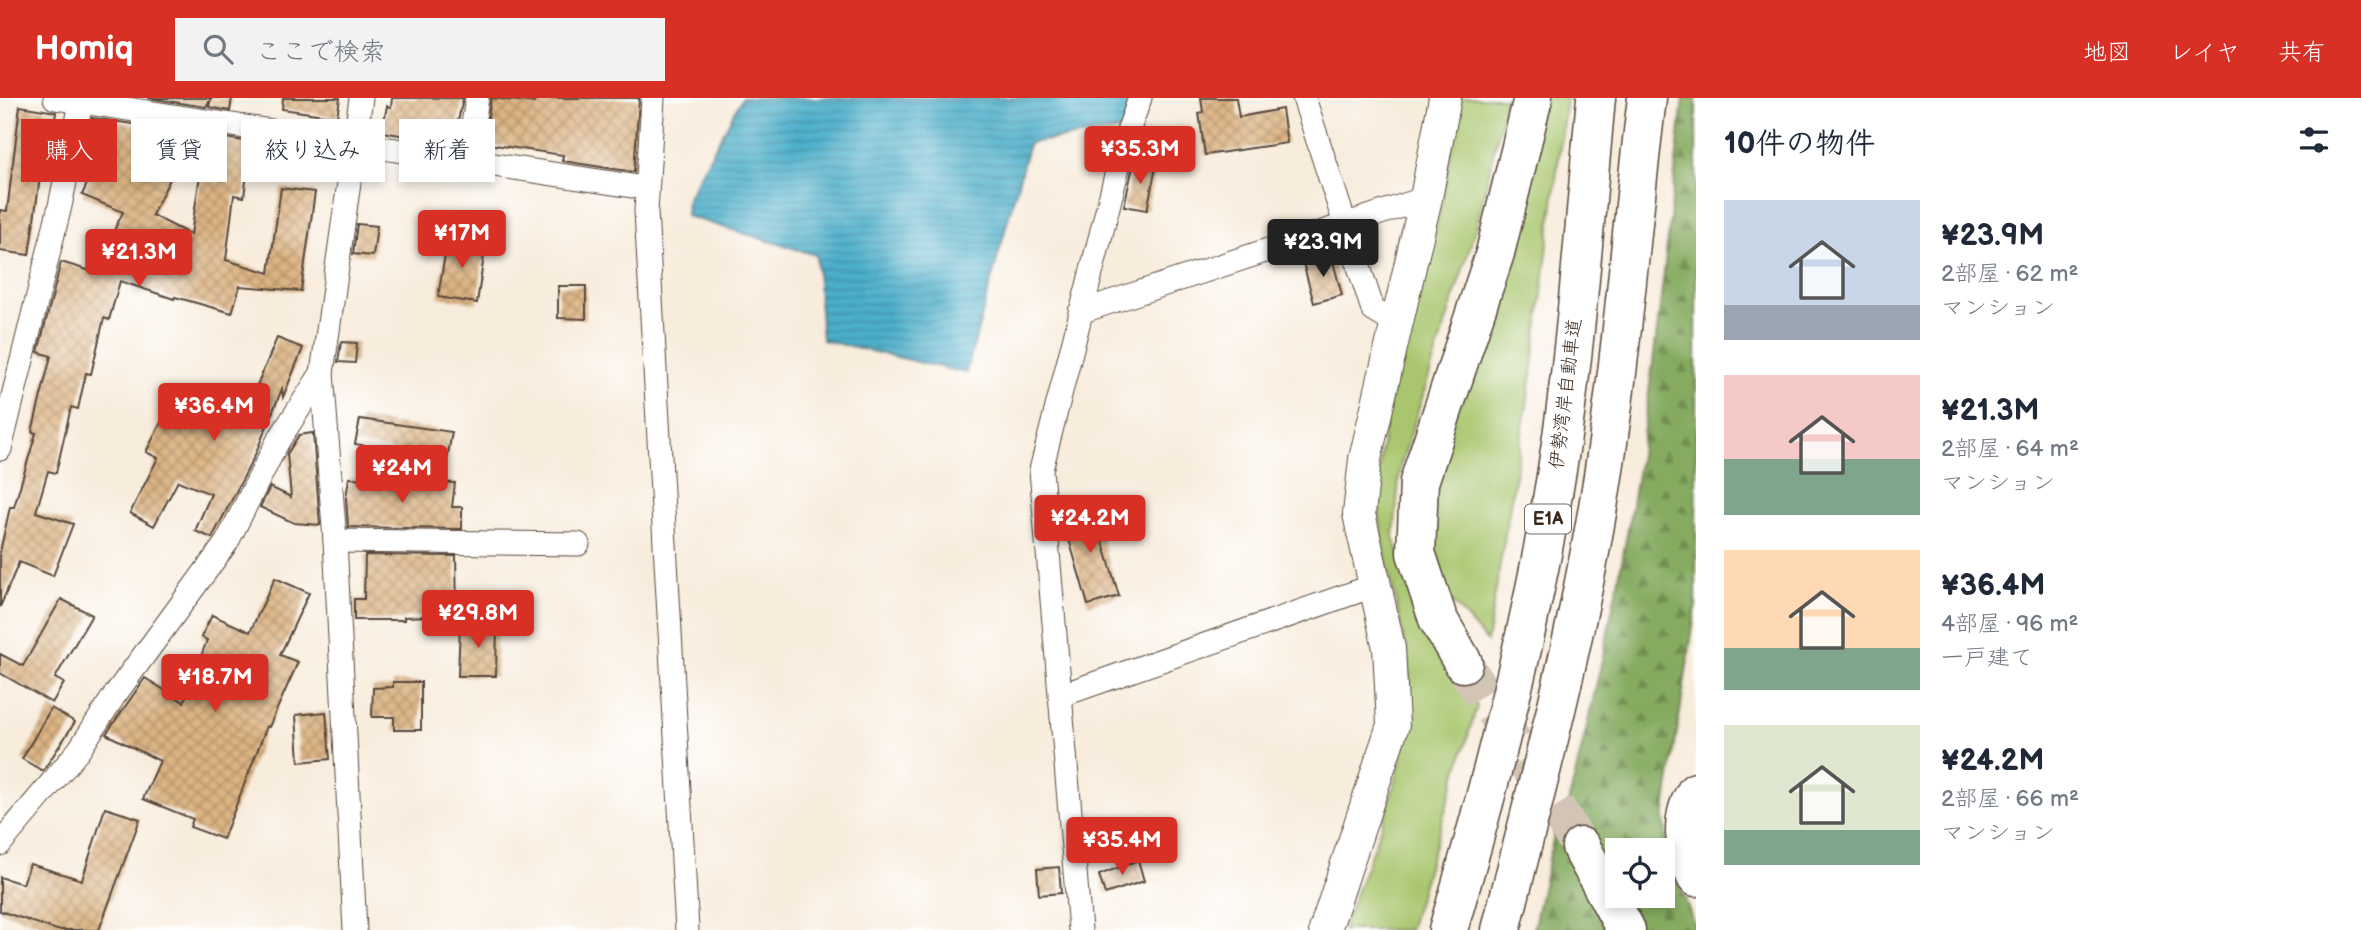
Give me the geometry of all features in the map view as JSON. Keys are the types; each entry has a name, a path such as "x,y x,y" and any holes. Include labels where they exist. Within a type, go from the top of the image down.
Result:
{"highway":[{"path":"1464,663 1438,619 1416,553 1419,482 1495,253 1533,98"},
{"name":"伊勢湾岸自動車道","path":"1448,930 1518,662 1555,483 1578,300 1596,98"},
{"name":"E1A","path":"1501,930 1563,680 1598,508 1621,348 1647,98"},
{"path":"1696,792 1684,823 1686,843 1696,877"},
{"path":"1581,847 1626,930"}],"street":[{"path":"55,98 241,126"},
{"path":"358,119 361,98"},
{"path":"474,119 477,98"},
{"path":"653,98 645,188 687,930"},
{"path":"1080,930 1041,470 1125,140 1140,98"},
{"path":"1304,98 1373,310 1395,323"},
{"path":"1325,930 1392,725 1389,648 1359,514 1365,459 1426,198 1444,98"},
{"path":"0,449 60,206 82,100"},
{"path":"495,167 645,188"},
{"path":"349,182 322,373 335,541 355,930"},
{"path":"1080,312 1426,198"},
{"path":"0,844 79,750 227,542 278,441 322,373"},
{"path":"335,541 578,544"},
{"path":"1062,695 1373,586"}],"green space":[{"path":"1459,98 1506,98 1477,224 1400,468 1394,537 1418,612 1477,706 1409,930 1342,930 1390,800 1406,731 1410,698 1408,665 1383,545 1378,496 1379,471 1393,385 1440,208"},
{"path":"1543,98 1566,98 1532,374 1487,642 1450,599 1429,549 1430,496"},
{"path":"1683,98 1696,98 1696,607 1664,817 1667,838 1605,838 1605,908 1615,908 1614,930 1533,930 1559,813 1565,816 1606,643 1638,468"},
{"path":"1675,870 1696,930 1640,930 1629,908 1675,908"}],"water":[{"path":"742,98 1134,98 1123,130 1029,143 966,373 822,340 816,255 686,216 687,199"}],"building":[{"path":"148,98 211,98 206,107"},
{"path":"211,98 232,98 230,111 209,107"},
{"path":"283,98 340,98 337,117 282,109"},
{"path":"392,98 463,98 458,119 399,119 399,135 385,133 387,106 391,107"},
{"path":"491,98 534,103 535,98 639,98 634,172 562,161 563,155 495,145 495,119 488,119"},
{"path":"1201,98 1236,98 1239,117 1282,109 1287,143 1205,155 1199,113 1203,112"},
{"path":"20,106 56,112 55,119 21,119 21,182 39,182 29,255 0,251 0,210 7,211"},
{"path":"117,122 131,124 131,182 168,182 152,215 191,235 199,182 227,182 227,138 241,140 241,182 246,182 244,197 234,195 226,260 269,273 281,188 315,192 301,291 240,286 232,313 175,297 174,299 120,281 109,320 104,318 91,374 86,373 78,409 71,407 56,473 48,471 36,512 73,524 53,576 19,562 0,607 0,552 10,507 14,507 36,433 32,432 51,356 38,352 61,262 94,272 123,212 82,195 88,182 117,182"},
{"path":"1134,162 1156,167 1147,210 1124,206"},
{"path":"357,224 377,226 373,256 353,254"},
{"path":"448,236 486,242 477,303 438,297"},
{"path":"1331,254 1342,295 1314,303 1303,263"},
{"path":"558,286 586,286 586,319 558,318"},
{"path":"277,338 303,348 283,397 282,389 255,455 212,538 195,531 211,494 178,481 154,526 130,513 158,458 146,452 175,395 217,413 232,385 253,395"},
{"path":"341,342 357,343 355,363 338,362"},
{"path":"360,419 452,432 447,460 355,444"},
{"path":"313,433 320,525 294,523 260,507 270,487 291,497 287,454 299,435"},
{"path":"349,478 455,483 452,507 462,507 462,529 348,527 346,498"},
{"path":"1092,505 1119,596 1088,605 1062,515"},
{"path":"365,555 456,556 457,615 404,617 404,620 354,620 354,599 364,599"},
{"path":"275,578 309,593 280,655 298,662 269,727 267,726 223,839 190,827 193,819 143,799 160,761 106,734 145,678 184,702 207,640 201,637 212,615 250,632"},
{"path":"61,599 92,615 55,678 64,683 52,703 0,673 0,654 23,666"},
{"path":"497,623 496,676 458,676 460,624"},
{"path":"393,682 421,682 421,730 394,730 394,717 372,717 373,688 393,687"},
{"path":"51,708 75,722 43,771 22,759"},
{"path":"326,712 330,759 299,762 296,715"},
{"path":"105,808 140,819 99,930 57,930 0,911 0,877 23,884 30,864 82,880"},
{"path":"1138,860 1144,881 1105,894 1099,875"},
{"path":"1059,867 1061,893 1039,895 1037,869"}],"tunnel":[{"path":"1463,663 1581,847"}]}
